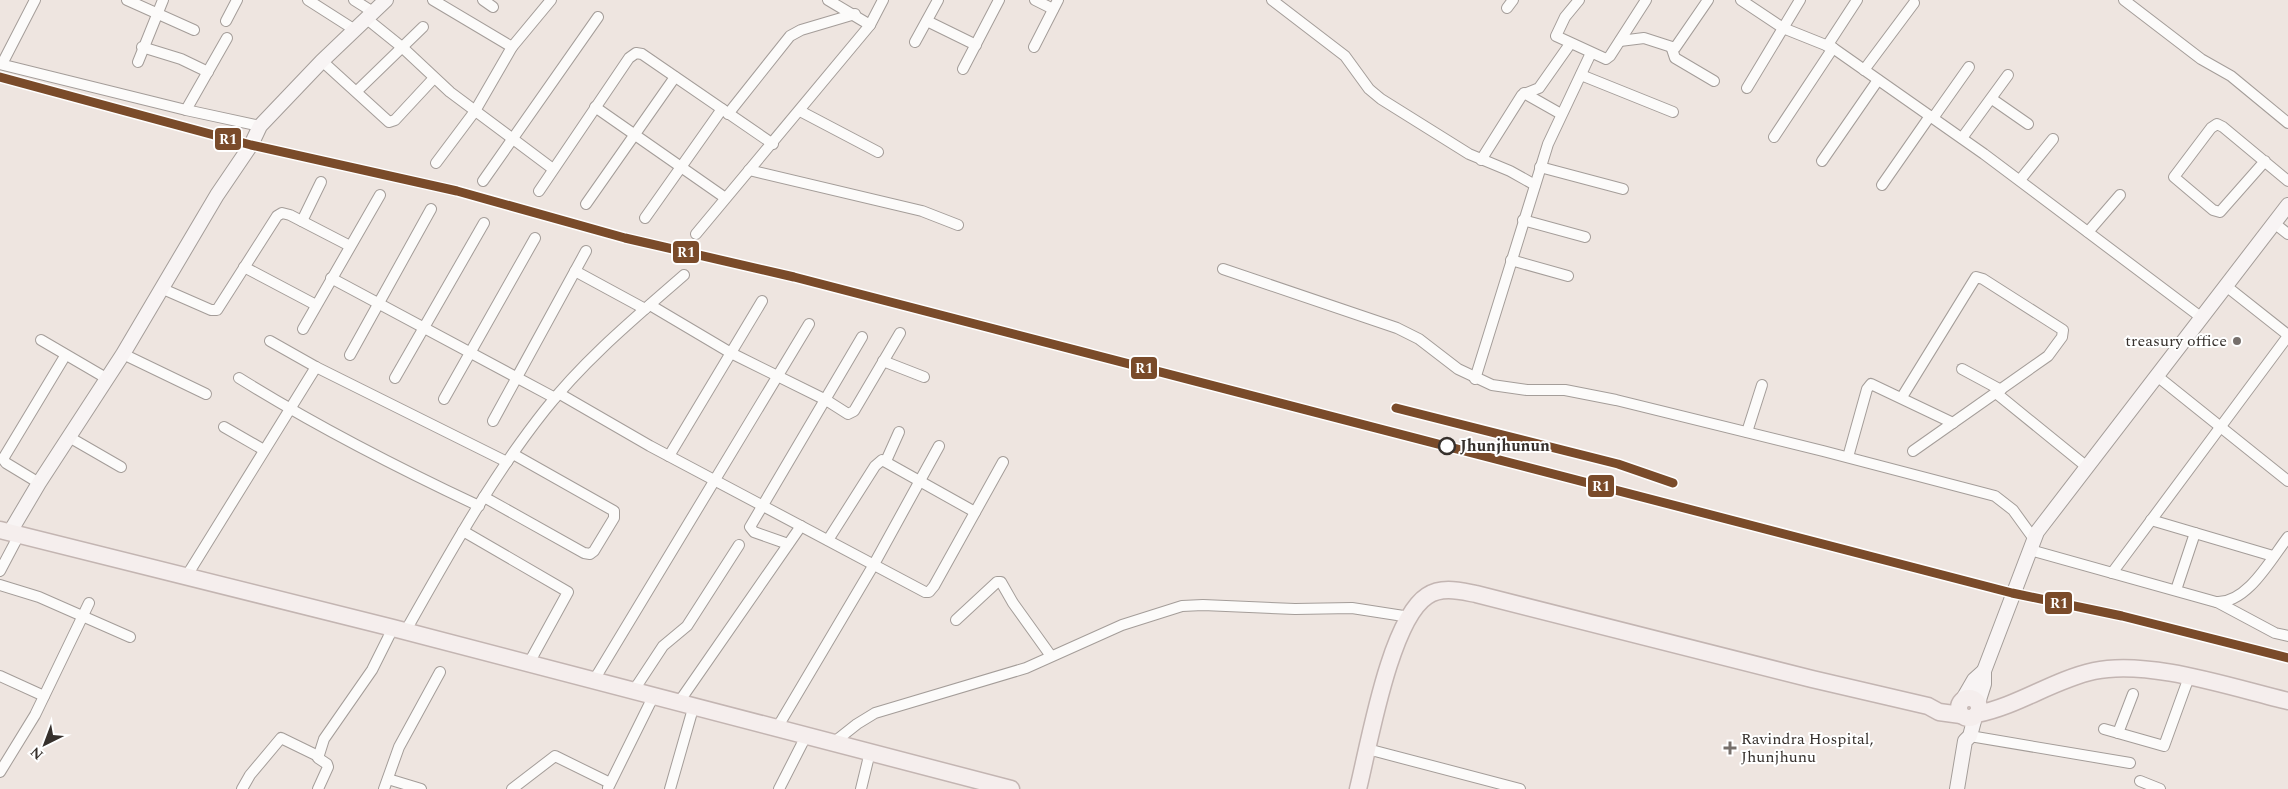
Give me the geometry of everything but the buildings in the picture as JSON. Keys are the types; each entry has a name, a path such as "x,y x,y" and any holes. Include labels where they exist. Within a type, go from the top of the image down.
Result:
{"main road":[{"path":"10,532 654,695 833,744 1011,789"},
{"path":"1358,789 1392,654 1417,605 1427,596 1440,590 1476,594 1812,679 1928,706 1942,701 1970,709 1996,711 2010,703 2072,677 2104,669 2127,668 2189,677 2288,702"},
{"path":"1366,789 1401,655 1399,640"}],"street":[{"path":"35,0 1,64 186,110 260,126"},
{"path":"127,0 194,30"},
{"path":"138,62 142,47 163,0"},
{"path":"226,21 237,0"},
{"path":"308,0 355,30"},
{"path":"354,0 434,78 554,169"},
{"path":"0,571 10,532 39,482 123,354 217,195 251,145 260,126 322,61 386,0"},
{"path":"433,0 512,47"},
{"path":"483,0 493,6"},
{"path":"436,163 475,110 512,47 551,0"},
{"path":"828,0 855,14 870,25"},
{"path":"696,234 724,197 772,144 870,25 883,0"},
{"path":"915,42 938,0"},
{"path":"964,68 999,0"},
{"path":"1034,47 1056,5 1036,0"},
{"path":"1272,0 1345,56 1373,94 1481,160 1510,171 1534,185"},
{"path":"1580,0 1565,17 1556,34 1557,38 1591,53 1608,58 1646,0"},
{"path":"1620,40 1644,38 1672,49 1677,47 1708,0"},
{"path":"1741,0 1783,28 1830,47 1864,70 2020,180 2202,318"},
{"path":"1747,88 1800,0"},
{"path":"1774,137 1857,0"},
{"path":"2124,0 2201,59 2231,76 2288,123"},
{"path":"1864,70 1914,3"},
{"path":"645,218 681,166 725,111 790,36 800,30 855,14"},
{"path":"483,181 598,17"},
{"path":"927,21 976,45"},
{"path":"357,91 423,27"},
{"path":"186,110 227,38"},
{"path":"1481,160 1524,94 1539,88 1570,44"},
{"path":"142,47 181,59 208,72"},
{"path":"1672,49 1675,58 1714,81"},
{"path":"538,191 595,107 630,58 636,53 676,77 772,144"},
{"path":"1475,379 1540,167 1561,114 1591,53"},
{"path":"322,61 357,91 382,118 392,122 434,78"},
{"path":"1882,185 1969,68"},
{"path":"1581,75 1673,112"},
{"path":"1962,138 2008,75"},
{"path":"586,204 676,77"},
{"path":"1822,161 1878,80"},
{"path":"1524,94 1561,114"},
{"path":"1992,98 2028,124"},
{"path":"595,107 724,197"},
{"path":"800,111 878,152"},
{"path":"2265,161 2220,212 2213,210 2174,177 2215,124 2222,127 2265,161 2288,181"},
{"path":"2020,180 2053,139"},
{"path":"1540,167 1623,189"},
{"path":"749,170 922,211 958,225"},
{"path":"302,221 321,182"},
{"path":"303,329 380,195"},
{"path":"2088,232 2120,195"},
{"path":"1957,789 1968,738 1974,680 1984,671 2037,532 2288,205"},
{"path":"350,355 431,209"},
{"path":"163,289 211,310 216,310 280,214 285,213 350,246"},
{"path":"1523,220 1585,237"},
{"path":"395,378 484,223"},
{"path":"2274,223 2288,234"},
{"path":"444,399 536,238"},
{"path":"493,421 586,251"},
{"path":"1511,260 1568,276"},
{"path":"244,267 316,305"},
{"path":"1223,270 1397,328 1419,339 1447,362 1475,379 1511,389 1580,393 1848,457 1995,496 2013,510 2032,544 2112,573 2216,602 2275,633 2288,636"},
{"path":"575,271 647,307 731,353 826,400 846,413 852,413 900,333"},
{"path":"318,756 326,735 399,630 510,458 558,396 622,329 684,275"},
{"path":"1902,397 1976,277 1983,279 2063,330 2062,337 2052,352 1913,451"},
{"path":"331,278 516,378 558,396 921,591 929,592 1003,462"},
{"path":"2112,573 2288,335 2226,286"},
{"path":"670,456 762,301"},
{"path":"594,680 716,481 809,324"},
{"path":"788,544 750,530 862,336"},
{"path":"41,340 65,356 106,378"},
{"path":"270,341 316,367 510,458 614,511 614,518 594,551 590,554 584,553 484,497"},
{"path":"123,354 206,394"},
{"path":"39,482 2,460 65,356"},
{"path":"884,361 924,377"},
{"path":"186,577 316,367"},
{"path":"1962,369 1998,391 2087,467"},
{"path":"2157,376 2288,482"},
{"path":"239,378 290,410 364,451 479,506"},
{"path":"1848,457 1869,384 1876,385 1902,397 1952,423"},
{"path":"1747,432 1762,385"},
{"path":"224,427 264,450"},
{"path":"886,461 899,432"},
{"path":"68,437 121,467"},
{"path":"777,728 873,566 939,446"},
{"path":"828,540 879,461 886,461 975,512"},
{"path":"2151,520 2273,556"},
{"path":"670,789 686,704 801,526"},
{"path":"464,531 568,592 529,663"},
{"path":"2176,590 2195,533"},
{"path":"2216,602 2226,602 2247,590 2288,537"},
{"path":"634,690 663,646 687,626 739,545"},
{"path":"956,620 997,582 1001,582 1012,603 1051,656"},
{"path":"0,585 39,598 130,637"},
{"path":"0,772 24,734 89,603"},
{"path":"833,744 857,724 875,713 993,679 1051,656 1122,624 1182,606 1203,605 1295,609 1352,608 1410,617"},
{"path":"421,789 386,784 399,747 440,672"},
{"path":"0,676 44,696"},
{"path":"2104,729 2164,746 2189,677"},
{"path":"2118,733 2133,694"},
{"path":"512,789 555,756 608,786 654,695"},
{"path":"779,789 806,736"},
{"path":"242,789 250,776 281,738 318,756 319,760 328,766 318,789"},
{"path":"1968,738 2036,745 2130,763"},
{"path":"1376,751 1520,789"},
{"path":"861,789 870,752"},
{"path":"2140,781 2160,789"}],"transit line":[{"name":"R1","path":"0,77 251,145 457,191 625,238 794,277 2012,593 2122,616 2288,658"},
{"name":"R1","path":"1396,408 1618,464 1673,483"}],"place":[{"name":"treasury office","path":"2237,341"},
{"name":"Jhunjhunun","path":"1447,446"},
{"name":"Ravindra Hospital, Jhunjhunu","path":"1730,748"}]}
